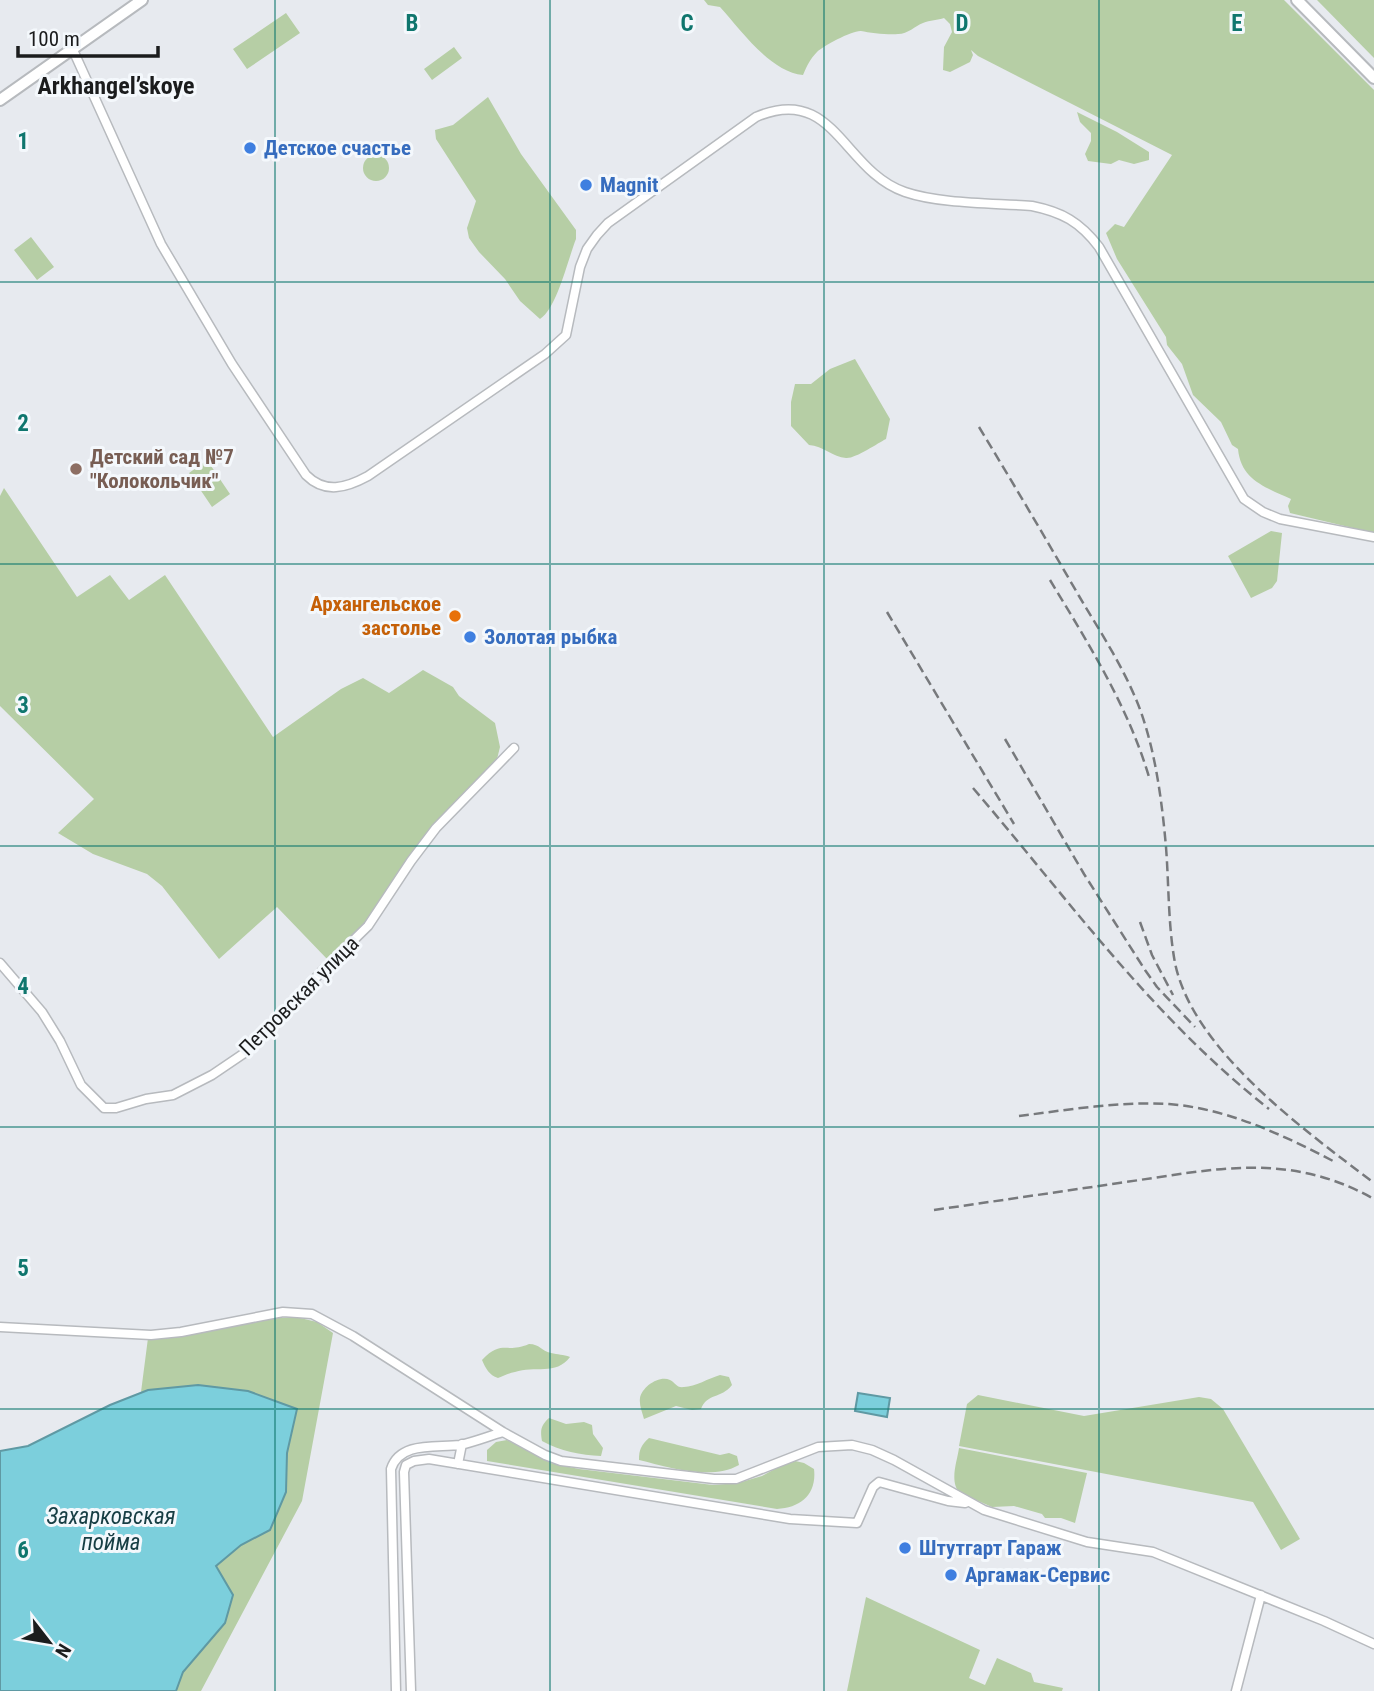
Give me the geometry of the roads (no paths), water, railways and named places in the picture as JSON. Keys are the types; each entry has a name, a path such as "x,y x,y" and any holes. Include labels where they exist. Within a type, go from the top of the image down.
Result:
{"street":[{"path":"0,100 142,0"},
{"path":"1297,0 1374,78"},
{"path":"74,50 161,244 232,364 306,475 322,486 333,489 343,487 368,476 545,354 566,335 580,267 587,249 608,223 756,117 771,111 792,108 814,115 837,135 873,174 904,192 924,197 1032,206 1050,210 1086,230 1099,247 1244,499 1263,512 1280,519 1374,537"},
{"name":"Петровская улица","path":"0,963 42,1012 60,1041 80,1085 104,1108 116,1108 146,1099 173,1095 243,1054 266,1032 368,926 436,828 514,748"},
{"path":"0,1327 151,1335 181,1332 283,1312 312,1314 353,1336 503,1432 545,1455 575,1464 736,1479 818,1447 852,1445 894,1460 984,1510 1087,1542 1153,1552 1291,1607 1374,1644"},
{"path":"396,1691 391,1469 396,1458 405,1451 462,1444 503,1432"},
{"path":"458,1464 462,1444"},
{"path":"411,1691 404,1472 406,1465 414,1461 429,1459 790,1519 857,1523 873,1486 879,1482 948,1501 969,1503"},
{"path":"1236,1691 1261,1595"}],"water":[{"name":"Захарковская пойма","path":"198,1385 248,1391 297,1409 287,1453 286,1492 270,1530 241,1545 216,1566 233,1595 225,1623 183,1672 176,1691 0,1691 0,1451 28,1446 110,1405 148,1390"},
{"path":"858,1393 890,1398 887,1417 855,1411"}],"railway":[{"path":"979,427 1113,652 1141,712 1158,779 1173,949 1186,996 1204,1027 1228,1058 1256,1086 1286,1114 1374,1183"},
{"path":"1050,580 1118,700 1149,777"},
{"path":"887,612 1014,824"},
{"path":"1005,739 1084,874 1145,970 1157,987 1195,1027"},
{"path":"973,788 1149,997 1227,1074 1269,1109"},
{"path":"1140,922 1152,955 1173,995"},
{"path":"1019,1116 1131,1104 1191,1107 1213,1111 1255,1125 1335,1162"},
{"path":"934,1210 1186,1173 1249,1168 1311,1174 1342,1184 1374,1199"}],"place":[{"name":"Детское счастье","path":"250,148"},
{"name":"Magnit","path":"586,185"},
{"name":"Детский сад №7 \"Колокольчик\"","path":"76,469"},
{"name":"Архангельское застолье","path":"455,616"},
{"name":"Золотая рыбка","path":"470,637"},
{"name":"Штутгарт Гараж","path":"905,1548"},
{"name":"Аргамак-Сервис","path":"951,1575"}],"district":[{"name":"Arkhangel’skoye","path":"116,86"}]}
